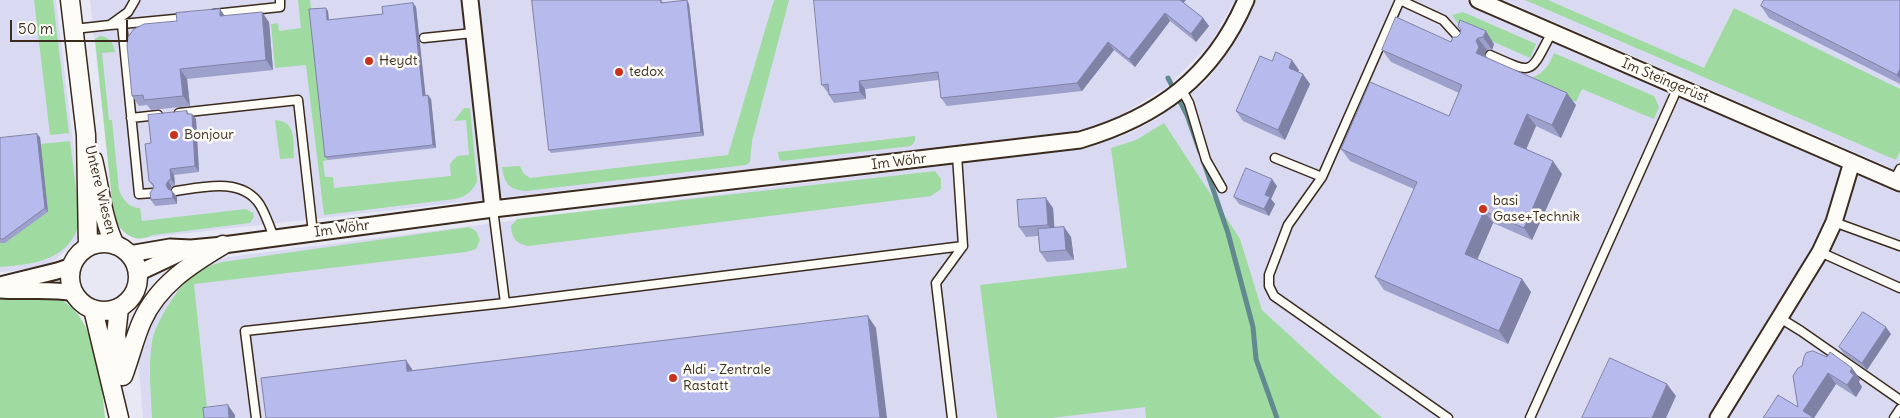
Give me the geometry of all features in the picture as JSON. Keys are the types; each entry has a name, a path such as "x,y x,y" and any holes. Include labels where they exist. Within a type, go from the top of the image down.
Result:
{"street":[{"name":"Untere Wiesen","path":"70,0 86,135 88,247"},
{"path":"470,0 493,209"},
{"name":"Im Wöhr","path":"122,249 190,248 223,245 493,209 1080,140 1108,132 1141,117 1182,90 1210,61 1228,34 1246,0"},
{"name":"Im Steingerüst","path":"1478,0 1852,162 1898,178"},
{"name":"Untere Wiesen","path":"86,135 105,219 122,249 133,259 138,273"},
{"path":"1718,418 1820,252 1834,222 1852,162"},
{"name":"Untere Wiesen","path":"72,266 78,255 88,247 102,243 122,249"},
{"path":"119,414 123,376 143,319 160,293 181,271 223,245"},
{"name":"Im Wöhr","path":"138,273 190,248"},
{"path":"0,285 72,266 70,280 78,300 93,309 110,310 126,303 135,289 138,273"},
{"path":"0,290 74,292"},
{"path":"118,308 116,335 123,376"},
{"path":"93,309 119,414"}],"lane":[{"path":"110,25 128,12 135,0"},
{"path":"205,15 280,7 280,0"},
{"path":"1448,418 1274,296 1269,286 1269,275 1288,226 1322,177 1400,0 1442,20 1464,44"},
{"path":"74,29 195,16"},
{"path":"122,24 139,194 153,193"},
{"path":"1490,55 1519,68 1528,68 1535,64 1552,32"},
{"path":"424,38 473,33"},
{"path":"1530,418 1678,87"},
{"path":"1182,90 1189,103 1206,160 1222,188"},
{"path":"131,118 298,100 313,233"},
{"path":"952,418 936,283 963,246 957,155"},
{"path":"1275,158 1322,177"},
{"path":"176,190 220,186 234,187 248,193 259,204 274,238"},
{"path":"493,209 505,303"},
{"path":"1834,222 1900,246"},
{"path":"256,418 245,331 505,303 963,246"},
{"path":"1820,252 1900,288"},
{"path":"1780,318 1900,400"},
{"path":"1894,418 1900,409"}],"shaded area":[{"path":"0,0 56,0 83,226 79,238 52,263 34,269 0,272"},
{"path":"90,0 1235,0 1210,44 1167,87 1119,116 1088,128 1052,135 137,239 119,228 114,218"},
{"path":"1254,0 1466,0 1900,190 1900,418 143,418 138,358 155,307 195,266 221,258 1093,146 1130,133 1157,119 1208,80 1239,34"},
{"path":"1504,0 1900,0 1900,172 1686,79"}],"green space":[{"path":"34,0 53,0 69,133 50,135"},
{"path":"298,0 310,0 328,160 323,161 325,177 333,177 334,188 451,176 450,164 457,156 469,155 466,120 454,121 464,108 470,108 477,181 469,193 455,199 324,215 306,65 275,68 271,24 278,23 279,31 301,28"},
{"path":"774,0 789,0 752,141 750,162 746,165 526,191 515,189 508,185 502,167 520,166 524,174 530,178 728,155"},
{"path":"1525,0 1548,0 1704,68 1734,8 1900,89 1900,151 1896,160"},
{"path":"1463,12 1536,44 1530,58 1460,27 1452,15"},
{"path":"100,36 110,41 115,52 102,53 109,120 112,120 119,190 125,200 133,207 140,208 142,221 246,209 253,213 254,217 250,223 153,235 146,238 135,238 121,229 114,218 95,39"},
{"path":"1554,53 1654,96 1659,107 1654,119 1582,89 1576,102 1526,80 1544,70"},
{"path":"275,120 282,121 290,128 293,139 294,158 280,159"},
{"path":"1164,123 1240,239 1262,310 1382,418 1146,418 1145,407 1051,418 997,418 980,285 1127,268 1111,148 1136,140"},
{"path":"915,136 915,141 911,146 782,161 779,159 778,152"},
{"path":"70,141 80,221 75,234 68,245 49,258 38,262 0,267 0,243 6,242 48,212 40,144"},
{"path":"935,171 941,179 941,189 931,196 528,246 515,240 511,226 517,219"},
{"path":"469,227 476,231 480,240 476,249 466,252 194,284 208,418 152,418 150,361 154,334 175,295 188,279 197,272 222,262"},
{"path":"38,294 59,299 71,307 83,321 90,338 97,342 105,418 0,418 0,297"}],"building":[{"name":"tedox","path":"532,0 660,0 661,3 687,0 701,132 549,150"},
{"path":"814,0 1180,0 1203,18 1191,34 1165,13 1129,59 1108,42 1077,83 941,98 938,72 859,81 860,92 829,95 828,84 822,85"},
{"path":"1764,0 1900,0 1900,69 1897,75 1761,6"},
{"name":"Heydt","path":"413,3 423,96 428,95 433,145 325,157 309,9 326,8 327,20 383,14 382,7"},
{"path":"220,9 220,16 262,12 266,60 180,69 183,96 144,100 143,95 132,96 127,45 128,37 134,29 144,24 177,21 176,13"},
{"path":"1396,17 1451,42 1453,37 1457,37 1460,34 1461,30 1458,26 1460,20 1486,31 1483,37 1478,38 1476,41 1479,47 1476,53 1567,93 1552,125 1527,114 1514,144 1553,161 1524,228 1484,211 1465,254 1522,279 1499,331 1375,277 1417,182 1341,149 1370,82 1449,116 1462,85 1382,50"},
{"path":"1276,52 1292,60 1289,68 1303,74 1278,130 1236,111 1260,56 1272,61"},
{"path":"187,111 187,114 192,114 195,166 170,169 171,179 166,185 172,191 173,198 151,200 150,193 154,187 149,181 145,144 151,143 148,115"},
{"path":"37,134 45,208 3,239 0,239 0,138"},
{"path":"1246,168 1272,179 1265,195 1270,197 1264,209 1234,197"},
{"path":"1046,198 1048,225 1019,227 1017,200"},
{"path":"1064,227 1066,250 1040,252 1038,229"},
{"path":"1863,312 1886,327 1862,363 1839,347"},
{"name":"Aldi - Zentrale Rastatt","path":"868,316 880,418 266,418 261,378 406,360 407,371"},
{"path":"1813,351 1827,357 1830,352 1852,368 1850,372 1854,375 1847,385 1828,373 1803,411 1814,418 1763,418 1778,395 1798,407 1793,376 1798,368 1802,366 1806,353"},
{"path":"1610,358 1667,384 1652,418 1582,418"},
{"path":"228,405 229,418 204,418 203,408"}],"waterway":[{"path":"1168,78 1187,115 1200,152"},
{"path":"1203,160 1228,233 1253,327 1256,359 1277,418"}],"place":[{"name":"Heydt","path":"369,61"},
{"name":"tedox","path":"619,72"},
{"name":"Bonjour","path":"174,135"},
{"name":"basi Gase+Technik","path":"1483,209"},
{"name":"Aldi - Zentrale Rastatt","path":"673,378"}]}
